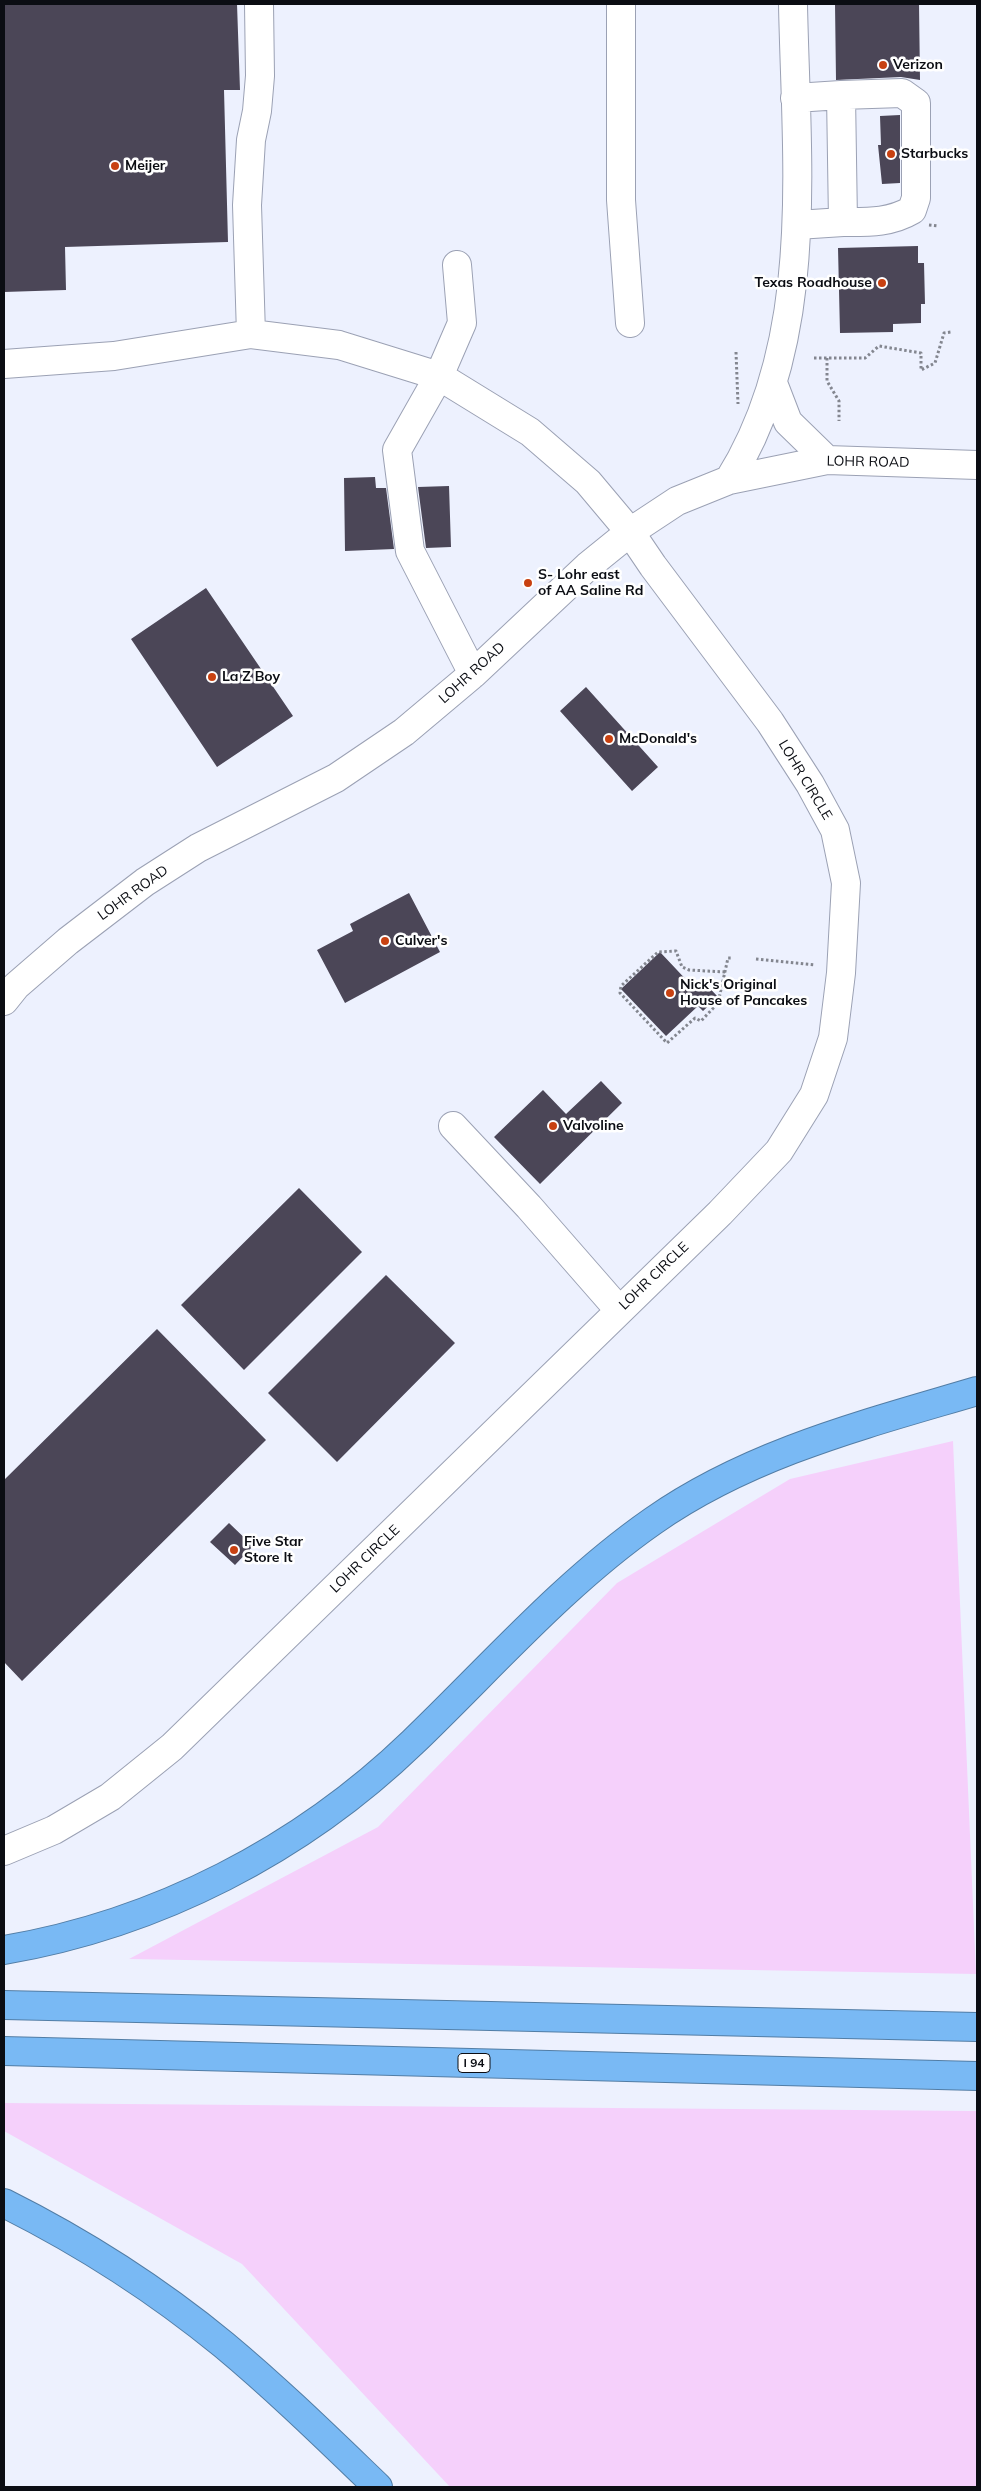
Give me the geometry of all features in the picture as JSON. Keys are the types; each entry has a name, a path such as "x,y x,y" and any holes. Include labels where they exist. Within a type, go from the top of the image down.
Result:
{"highway":[{"path":"4,1950 83,1932 140,1914 212,1883 266,1854 304,1829 365,1786 597,1564 654,1520 712,1484 772,1456 977,1391"},
{"path":"4,2005 977,2027"},
{"name":"I 94","path":"4,2051 977,2076"},
{"path":"4,2204 105,2259 170,2303 224,2345 287,2400 378,2487"}],"street":[{"path":"251,334 246,205 251,140 257,111 260,76 259,4"},
{"path":"621,4 621,200 630,323"},
{"path":"729,480 748,450 773,383 793,287 797,225 793,4"},
{"path":"794,98 902,93 916,103 916,198 912,210 900,217 885,221 797,225"},
{"path":"841,95 844,222"},
{"path":"457,265 462,323 439,376 397,450 410,551 473,674"},
{"name":"LOHR CIRCLE","path":"4,364 114,356 251,334 339,345 439,376 530,432 588,482 630,532 653,566 770,722 810,784 835,830 846,883 841,973 833,1038 814,1095 779,1151 720,1214 619,1310 172,1747 110,1797 54,1830 4,1851"},
{"path":"773,383 788,422 827,460"},
{"name":"LOHR ROAD","path":"8,987 145,882 198,848 336,778 404,732 473,674 588,566 630,532 677,502 729,480 827,460 977,465"},
{"path":"453,1126 529,1207 619,1310"}],"path":[{"path":"814,358 865,358 879,346 887,346 920,353 921,370 935,363 944,332 951,332"},
{"path":"736,352 738,406"},
{"path":"827,358 827,381 839,402 839,421"},
{"path":"725,972 688,970 682,967 676,951 658,952 621,986 620,993 668,1043 695,1018 701,1021 718,1003 725,972 728,958 733,958"},
{"path":"756,958 815,965"}],"shaded area":[{"path":"953,1441 976,1974 129,1959 378,1827 617,1583 790,1479"},
{"path":"4,2103 977,2111 977,2487 450,2487 242,2264 4,2131"}],"building":[{"name":"Meijer","path":"4,4 237,4 240,90 224,90 228,242 65,247 66,290 4,292"},
{"path":"835,4 919,4 920,80 901,77 836,80"},
{"name":"Starbucks","path":"900,115 900,183 882,184 878,145 881,145 880,116"},
{"name":"Texas Roadhouse","path":"918,246 918,263 924,263 925,304 921,304 921,323 893,324 893,332 840,333 838,248"},
{"path":"375,477 376,488 386,488 394,549 345,551 344,478"},
{"path":"449,486 451,547 426,548 418,487"},
{"name":"La Z Boy","path":"206,588 293,716 217,767 131,639"},
{"name":"McDonald's","path":"586,687 658,767 632,791 560,711"},
{"name":"Culver's","path":"409,893 440,952 345,1003 317,950 353,931 350,924"},
{"name":"Nick's Original House of Pancakes","path":"660,952 693,987 701,979 718,997 703,1011 698,1006 666,1036 621,989"},
{"name":"Valvoline","path":"601,1081 622,1103 540,1184 494,1137 543,1090 566,1114"},
{"path":"299,1188 362,1252 244,1370 181,1305"},
{"path":"386,1275 455,1343 337,1462 268,1393"},
{"path":"157,1329 266,1440 22,1681 4,1662 4,1480"},
{"name":"Five Star Store It","path":"229,1523 253,1546 235,1565 210,1542"}],"place":[{"name":"Verizon","path":"883,65"},
{"name":"Starbucks","path":"891,154"},
{"name":"Meijer","path":"115,166"},
{"name":"Texas Roadhouse","path":"882,283"},
{"name":"S- Lohr east of AA Saline Rd","path":"528,583"},
{"name":"La Z Boy","path":"212,677"},
{"name":"McDonald's","path":"609,739"},
{"name":"Culver's","path":"385,941"},
{"name":"Nick's Original House of Pancakes","path":"670,993"},
{"name":"Valvoline","path":"553,1126"},
{"name":"Five Star Store It","path":"234,1550"}]}
